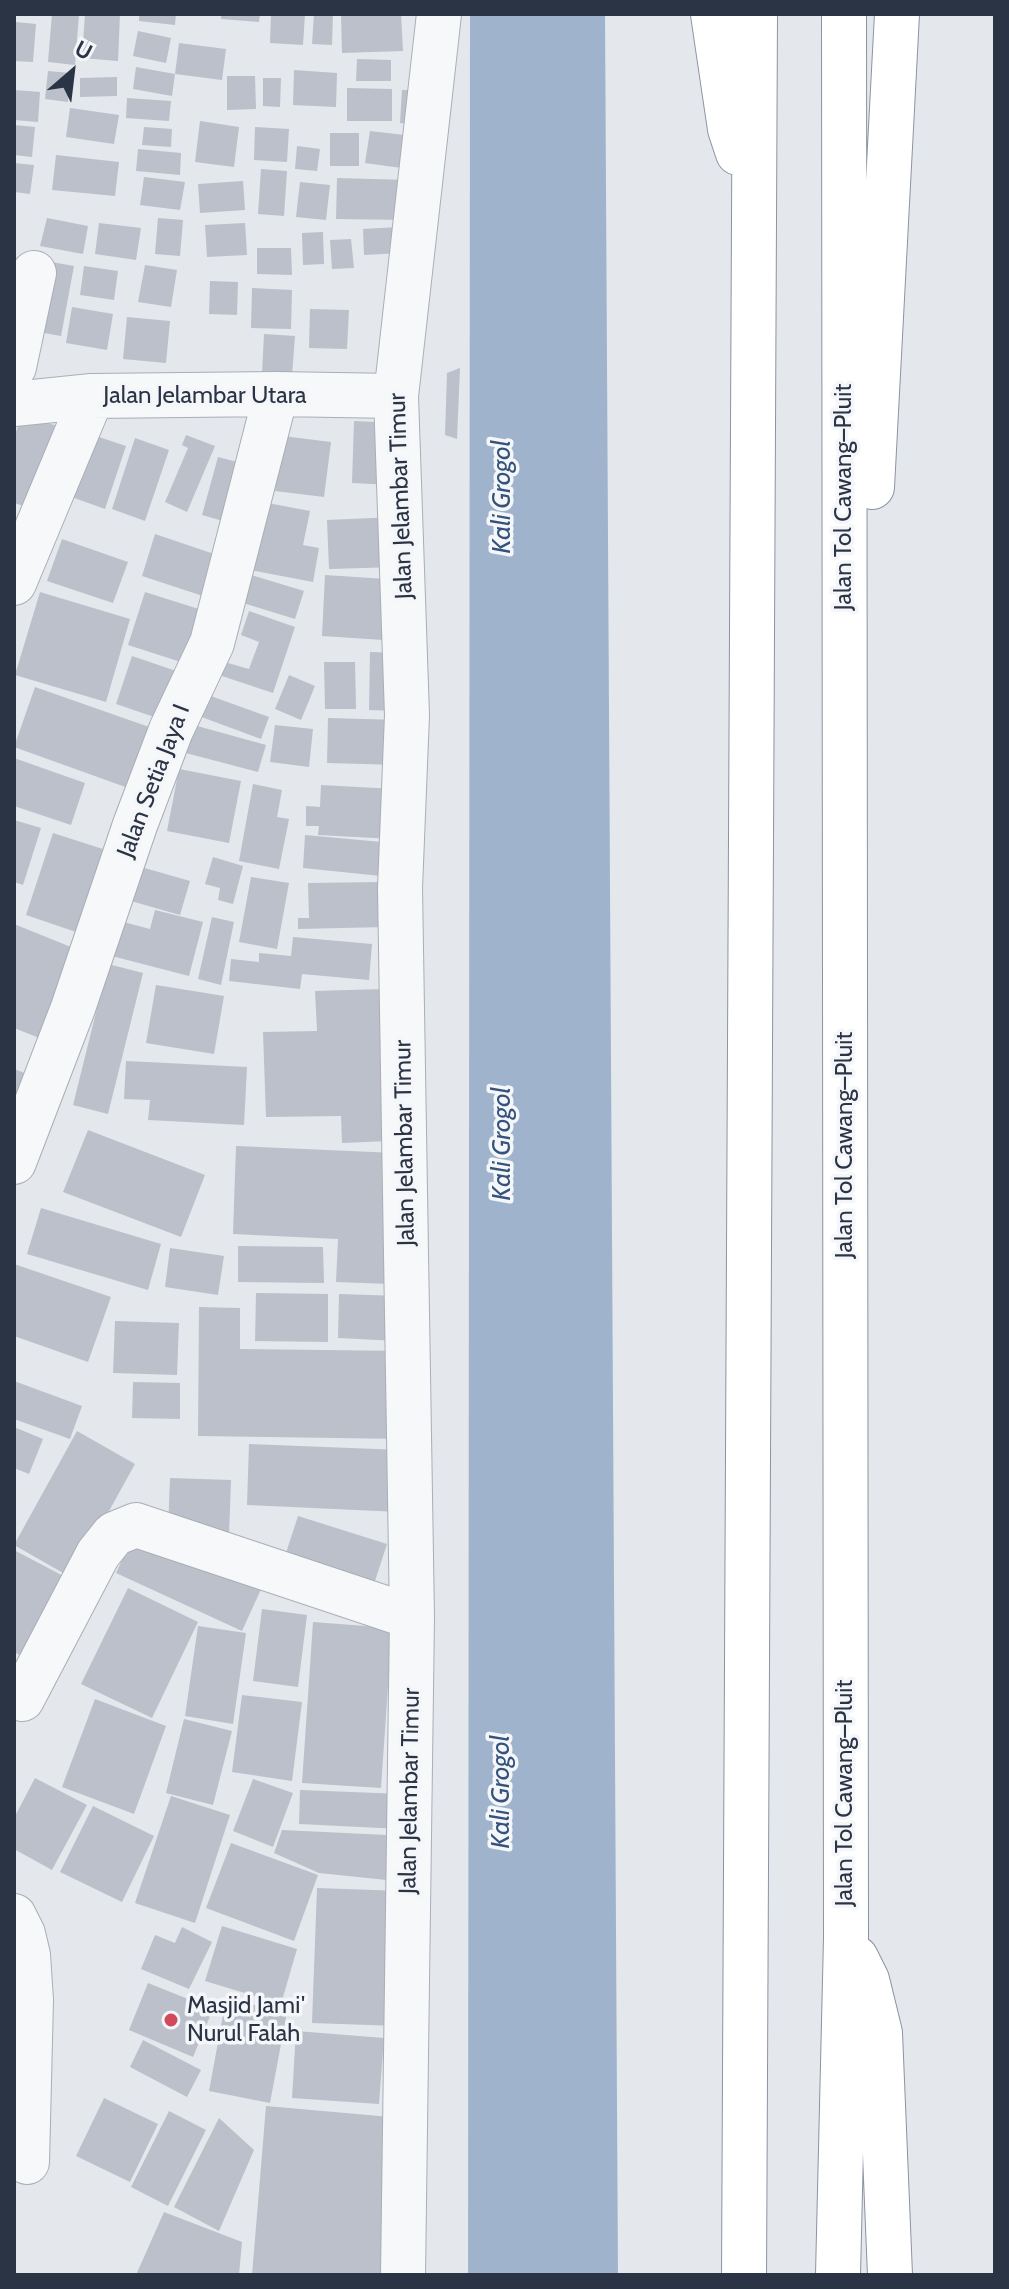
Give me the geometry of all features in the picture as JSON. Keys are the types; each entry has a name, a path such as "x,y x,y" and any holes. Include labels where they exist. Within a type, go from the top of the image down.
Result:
{"highway":[{"path":"713,14 730,129 755,201"},
{"path":"744,2275 755,14"},
{"name":"Jalan Tol Cawang–Pluit","path":"838,2275 846,1938 844,14"},
{"path":"844,721 872,486 897,14"},
{"path":"846,1938 867,1980 880,2033 890,2275"}],"street":[{"name":"Jalan Jelambar Timur","path":"403,2275 412,1617 400,888 406,700 396,396 439,14"},
{"path":"14,367 34,273"},
{"name":"Jalan Setia Jaya I","path":"14,1162 73,1008 161,757 212,643 276,394"},
{"name":"Jalan Jelambar Utara","path":"14,404 92,396 396,396"},
{"path":"14,583 92,396"},
{"path":"22,1699 98,1554 114,1534 136,1525 412,1617"},
{"path":"14,1916 28,1955 31,2000 27,2162"}],"water":[{"name":"Kali Grogol","path":"470,14 605,14 618,2275 468,2275"}],"building":[{"path":"52,14 79,14 75,65 48,62"},
{"path":"85,14 120,14 118,61 82,58"},
{"path":"139,14 176,14 175,25 139,21"},
{"path":"221,14 260,14 259,22 221,19"},
{"path":"271,14 305,14 303,45 270,43"},
{"path":"314,14 333,14 332,45 312,44"},
{"path":"341,14 401,14 403,51 342,53"},
{"path":"16,22 36,24 33,62 14,61"},
{"path":"138,31 171,38 166,63 133,56"},
{"path":"179,43 226,49 222,80 175,74"},
{"path":"357,59 391,60 391,81 356,81"},
{"path":"136,67 175,74 172,96 133,89"},
{"path":"294,70 337,73 336,107 293,105"},
{"path":"48,71 70,73 68,102 45,99"},
{"path":"227,76 255,76 256,109 227,110"},
{"path":"117,77 117,96 80,97 80,78"},
{"path":"263,78 281,78 280,107 263,106"},
{"path":"347,88 392,89 392,121 347,121"},
{"path":"14,90 40,92 38,122 14,120"},
{"path":"402,90 425,90 423,125 400,123"},
{"path":"127,98 171,101 169,121 126,118"},
{"path":"70,108 119,115 114,144 66,137"},
{"path":"200,121 239,127 234,167 195,162"},
{"path":"14,125 35,127 32,157 14,155"},
{"path":"144,127 172,129 171,147 142,145"},
{"path":"255,127 289,129 287,162 254,160"},
{"path":"370,131 413,136 409,169 365,163"},
{"path":"330,133 359,133 359,166 330,166"},
{"path":"297,146 320,149 317,171 295,169"},
{"path":"138,149 181,153 180,175 136,171"},
{"path":"56,155 119,162 115,196 52,190"},
{"path":"14,163 34,165 30,194 14,192"},
{"path":"261,169 287,171 284,216 258,214"},
{"path":"144,177 185,182 180,210 140,205"},
{"path":"337,178 409,180 408,220 336,219"},
{"path":"243,181 245,210 200,213 198,184"},
{"path":"300,182 330,185 326,220 296,217"},
{"path":"47,218 88,226 83,254 40,246"},
{"path":"158,218 183,220 180,256 155,254"},
{"path":"99,223 141,228 136,260 95,254"},
{"path":"245,223 247,255 207,257 205,225"},
{"path":"399,227 401,253 364,255 363,229"},
{"path":"323,232 324,264 303,265 302,233"},
{"path":"351,239 354,268 332,269 330,240"},
{"path":"257,248 291,248 292,275 257,274"},
{"path":"46,261 74,266 61,336 33,331"},
{"path":"145,265 177,270 171,307 138,302"},
{"path":"84,266 118,271 114,300 80,295"},
{"path":"210,281 238,282 237,315 209,314"},
{"path":"252,288 292,290 291,329 251,328"},
{"path":"72,307 113,314 107,350 66,343"},
{"path":"310,309 349,310 347,349 309,348"},
{"path":"127,317 170,321 166,363 123,359"},
{"path":"264,334 295,336 292,375 262,373"},
{"path":"460,368 457,439 445,435 447,373"},
{"path":"22,414 60,427 34,509 14,503 14,438"},
{"path":"354,421 395,423 393,485 352,483"},
{"path":"87,433 126,446 105,509 66,495"},
{"path":"186,435 215,446 187,512 165,502 188,448 182,445"},
{"path":"283,436 331,442 324,497 275,491"},
{"path":"135,438 169,450 145,521 112,509"},
{"path":"218,457 253,466 237,525 202,515"},
{"path":"257,501 310,511 303,545 319,548 313,582 245,569"},
{"path":"395,517 397,567 329,569 327,520"},
{"path":"155,534 223,557 209,598 142,576"},
{"path":"62,539 128,562 113,603 47,581"},
{"path":"238,571 304,591 295,619 230,599"},
{"path":"325,575 402,580 399,641 322,636"},
{"path":"40,592 130,619 106,702 15,675"},
{"path":"145,592 205,611 187,664 128,645"},
{"path":"249,611 295,627 273,693 219,675 221,661 249,669 259,642 241,635"},
{"path":"370,652 403,653 402,711 369,710"},
{"path":"132,656 182,673 166,721 116,704"},
{"path":"324,662 355,662 356,709 325,709"},
{"path":"289,675 315,686 301,720 275,709"},
{"path":"35,687 152,728 131,789 14,747"},
{"path":"197,691 269,717 261,739 188,712"},
{"path":"328,718 400,720 399,765 327,763"},
{"path":"190,724 266,745 258,772 182,752"},
{"path":"275,725 313,729 309,767 270,762"},
{"path":"14,758 85,783 71,825 14,806"},
{"path":"179,769 241,781 229,843 167,831"},
{"path":"253,784 282,790 277,817 289,819 279,869 239,861"},
{"path":"321,785 395,789 393,839 318,835 319,826 306,826 306,806 320,807"},
{"path":"14,820 41,828 23,885 14,882"},
{"path":"53,833 106,850 79,933 26,915"},
{"path":"305,835 382,842 381,876 303,868"},
{"path":"213,857 243,866 233,904 218,900 220,888 205,884"},
{"path":"134,865 190,881 180,915 124,899"},
{"path":"251,877 289,883 277,949 239,942"},
{"path":"384,882 385,927 298,929 298,918 309,918 308,883"},
{"path":"155,910 203,922 189,976 108,955 116,920 150,929"},
{"path":"212,917 234,922 221,985 198,979"},
{"path":"14,924 76,949 42,1039 14,1028"},
{"path":"293,937 372,944 369,980 302,974 300,989 229,981 231,959 259,962 259,953 291,956"},
{"path":"108,964 143,973 108,1114 73,1105"},
{"path":"156,985 224,996 214,1054 146,1043"},
{"path":"384,989 389,1141 342,1143 341,1116 266,1117 263,1032 317,1031 315,991"},
{"path":"126,1061 247,1067 244,1125 148,1120 150,1100 124,1099"},
{"path":"14,1069 35,1077 14,1128"},
{"path":"88,1130 205,1175 181,1237 63,1192"},
{"path":"236,1146 395,1153 391,1284 336,1282 338,1239 233,1234"},
{"path":"41,1208 161,1244 148,1290 27,1254"},
{"path":"238,1246 323,1247 324,1283 238,1282"},
{"path":"170,1248 224,1256 218,1295 165,1287"},
{"path":"14,1264 111,1297 88,1362 14,1336"},
{"path":"256,1293 328,1294 328,1342 255,1341"},
{"path":"339,1294 400,1296 398,1341 338,1338"},
{"path":"199,1307 240,1308 240,1349 405,1351 404,1439 198,1436"},
{"path":"115,1321 179,1323 177,1375 113,1373"},
{"path":"14,1381 82,1406 70,1439 14,1419"},
{"path":"133,1382 180,1383 180,1419 132,1418"},
{"path":"14,1427 43,1439 29,1474 14,1468"},
{"path":"77,1431 135,1464 72,1578 14,1545"},
{"path":"249,1444 401,1450 400,1512 247,1505"},
{"path":"170,1478 231,1480 229,1535 168,1532"},
{"path":"298,1516 387,1544 374,1584 285,1556"},
{"path":"136,1530 262,1587 242,1631 116,1573"},
{"path":"14,1550 69,1579 27,1659 14,1652"},
{"path":"128,1588 198,1622 152,1718 81,1684"},
{"path":"262,1609 307,1615 298,1687 253,1681"},
{"path":"313,1622 392,1628 381,1788 302,1783"},
{"path":"198,1626 246,1633 233,1724 185,1716"},
{"path":"242,1695 302,1702 292,1781 232,1772"},
{"path":"95,1699 166,1726 134,1814 62,1787"},
{"path":"184,1719 232,1731 213,1805 166,1793"},
{"path":"35,1778 87,1805 52,1870 14,1849 14,1818"},
{"path":"253,1779 293,1793 273,1847 233,1831"},
{"path":"300,1790 402,1794 401,1829 299,1824"},
{"path":"171,1796 230,1815 195,1923 135,1903"},
{"path":"93,1806 154,1836 122,1902 60,1872"},
{"path":"282,1830 408,1836 406,1882 319,1873 274,1853"},
{"path":"231,1843 318,1875 294,1941 206,1908"},
{"path":"317,1888 402,1891 398,2026 312,2023"},
{"path":"222,1926 297,1949 281,2004 205,1981"},
{"path":"182,1927 212,1942 189,1989 141,1969 155,1935 175,1943"},
{"name":"Masjid Jami' Nurul Falah","path":"148,1983 213,2009 193,2057 129,2030"},
{"path":"226,1999 287,2012 270,2103 209,2091"},
{"path":"296,2031 384,2038 379,2104 292,2098"},
{"path":"143,2040 201,2070 187,2097 130,2067"},
{"path":"104,2098 158,2124 130,2182 76,2156"},
{"path":"266,2106 402,2118 390,2275 252,2275"},
{"path":"169,2111 206,2130 168,2206 131,2187"},
{"path":"219,2118 254,2150 219,2231 174,2207"},
{"path":"164,2212 242,2242 239,2275 136,2275"}],"place":[{"name":"Masjid Jami' Nurul Falah","path":"171,2020"}]}
